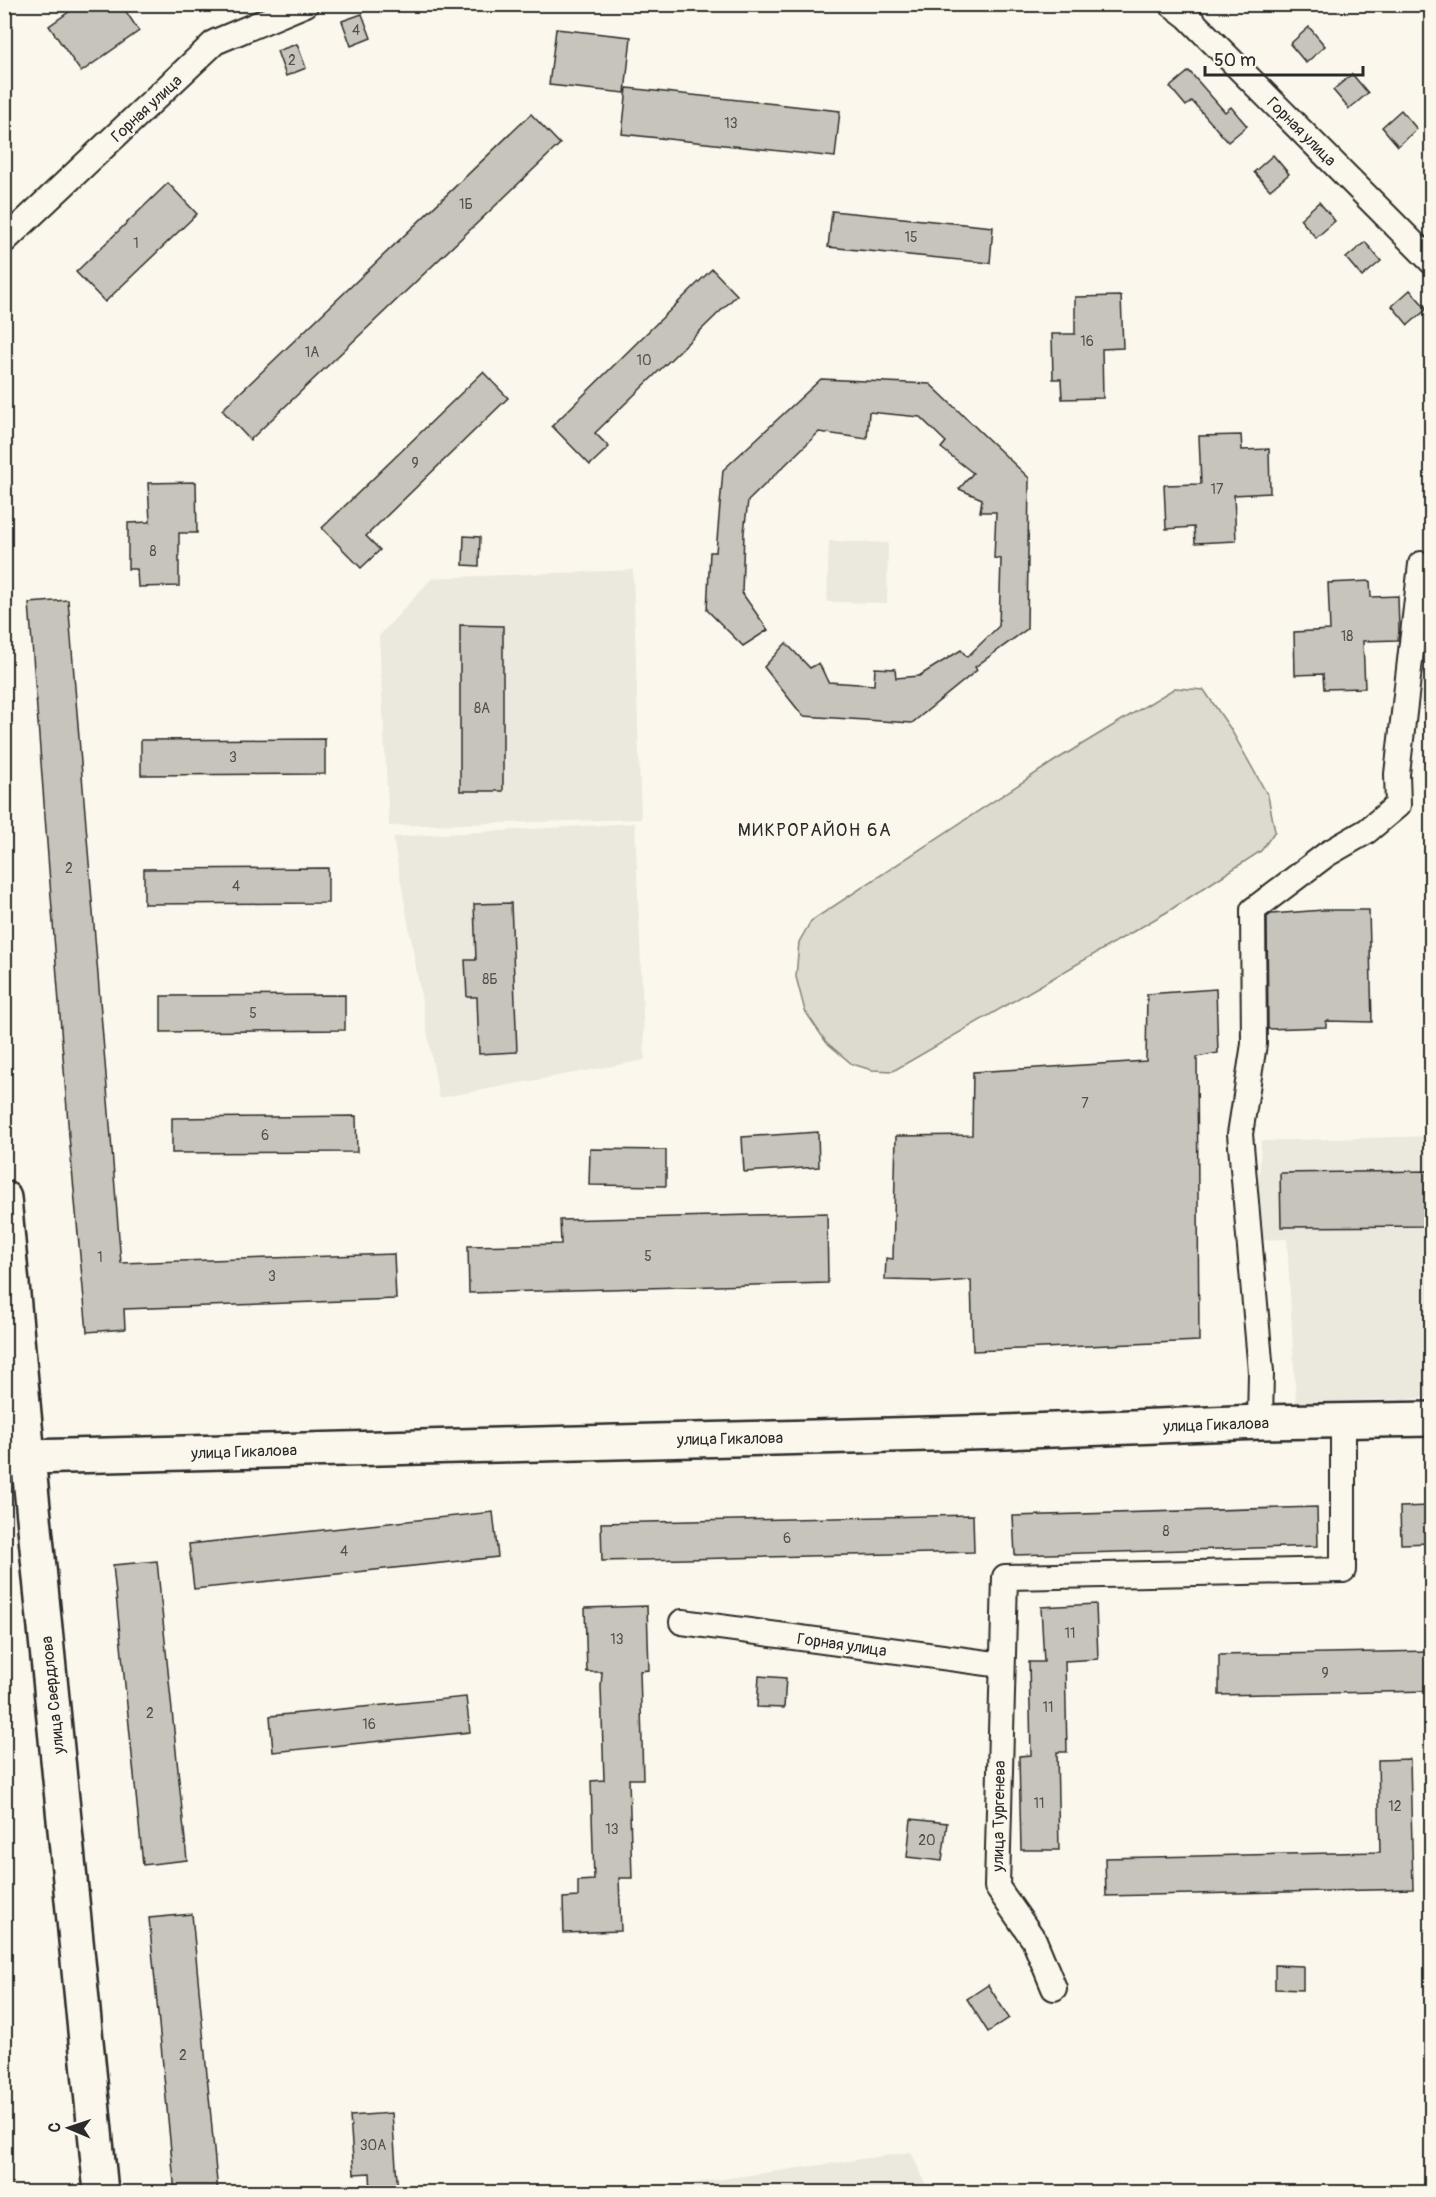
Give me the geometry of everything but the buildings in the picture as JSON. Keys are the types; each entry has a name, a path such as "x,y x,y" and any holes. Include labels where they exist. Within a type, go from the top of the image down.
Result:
{"main road":[{"name":"улица Свердлова","path":"4,1197 100,2192"},
{"name":"улица Гикалова","path":"28,1457 1431,1419"}],"street":[{"name":"Горная улица","path":"4,241 215,42 306,4"},
{"name":"Горная улица","path":"1171,4 1188,16 1431,262"},
{"path":"1260,1422 1261,1372 1240,1134 1254,1044 1253,910 1327,854 1367,831 1398,805 1396,774 1421,564"},
{"name":"улица Тургенева","path":"1054,1988 1034,1940 997,1887 1005,1577 1343,1570 1343,1422"},
{"name":"Горная улица","path":"682,1622 1002,1665"}],"shaded area":[{"path":"829,541 888,543 887,603 827,602"},
{"path":"633,570 641,819 389,826 379,636 432,578"},
{"path":"1175,688 1204,690 1230,728 1268,796 1275,831 1261,851 1167,912 893,1071 872,1070 852,1064 826,1042 805,1011 796,977 799,942 811,921 1056,760"},
{"path":"635,823 645,1060 439,1098 393,837"},
{"path":"1431,1136 1431,1398 1296,1403 1287,1239 1256,1240 1261,1141"},
{"path":"911,2152 929,2192 631,2192"}],"district":[{"name":"МИКРОРАЙОН 6А","path":"815,830"}]}
